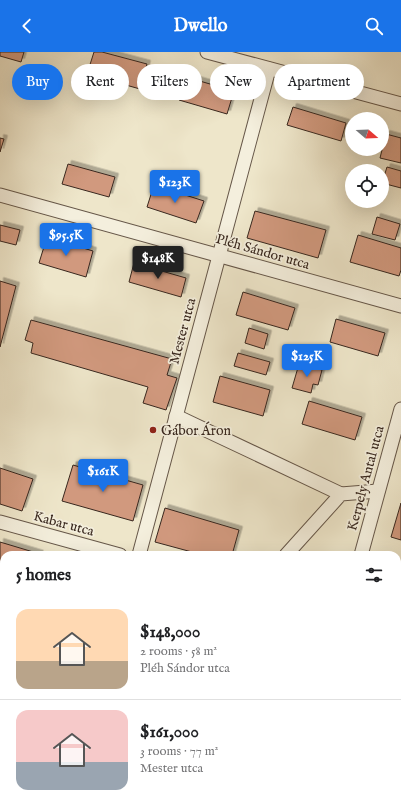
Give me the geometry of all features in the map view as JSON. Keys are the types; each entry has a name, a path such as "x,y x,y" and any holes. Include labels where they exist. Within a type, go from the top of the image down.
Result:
{"street":[{"path":"207,52 401,103"},
{"name":"Mester utca","path":"140,551 269,69"},
{"name":"Pléh Sándor utca","path":"0,195 401,306"},
{"name":"Kerpely Antal utca","path":"362,551 378,492 398,430 401,409"},
{"path":"176,416 341,494 378,492"},
{"path":"290,551 341,494"},
{"name":"Kabar utca","path":"0,522 105,551"}],"building":[{"path":"0,52 24,52 21,62 0,56"},
{"path":"94,52 102,52 147,64 137,64 137,88 129,86 129,64 90,64"},
{"path":"202,82 210,84 210,100 231,100 227,114 179,100 202,100"},
{"path":"293,107 345,123 341,141 287,125"},
{"path":"389,135 401,138 401,163 380,158 380,156 389,156"},
{"path":"0,138 4,139 0,152"},
{"path":"68,164 115,177 109,197 62,184"},
{"path":"389,168 401,171 401,188 389,185"},
{"path":"154,185 204,201 196,223 147,207"},
{"path":"255,211 326,230 318,258 247,238"},
{"path":"377,217 400,224 395,240 372,234"},
{"path":"0,225 20,230 16,245 0,241"},
{"path":"358,235 401,248 401,270 399,276 350,262"},
{"path":"47,237 93,251 86,277 39,263"},
{"path":"134,263 186,278 181,297 129,282"},
{"path":"0,281 16,286 0,347"},
{"path":"243,292 295,308 288,330 236,315"},
{"path":"336,319 385,333 378,356 330,342"},
{"path":"31,320 172,359 167,375 177,378 166,410 143,403 148,387 31,353 33,343 25,340"},
{"path":"249,328 268,334 264,349 245,343"},
{"path":"238,353 270,362 266,375 234,366"},
{"path":"299,364 322,370 318,385 313,384 311,393 292,388"},
{"path":"220,376 270,390 263,416 213,402"},
{"path":"309,401 362,417 355,440 302,424"},
{"path":"73,465 143,485 133,521 62,501"},
{"path":"0,468 33,479 22,511 0,504"},
{"path":"401,503 401,540 391,537"},
{"path":"165,508 239,530 233,551 188,551 155,542"},
{"path":"0,542 30,551 0,551"}],"place":[{"name":"Gábor Áron","path":"153,430"}]}
